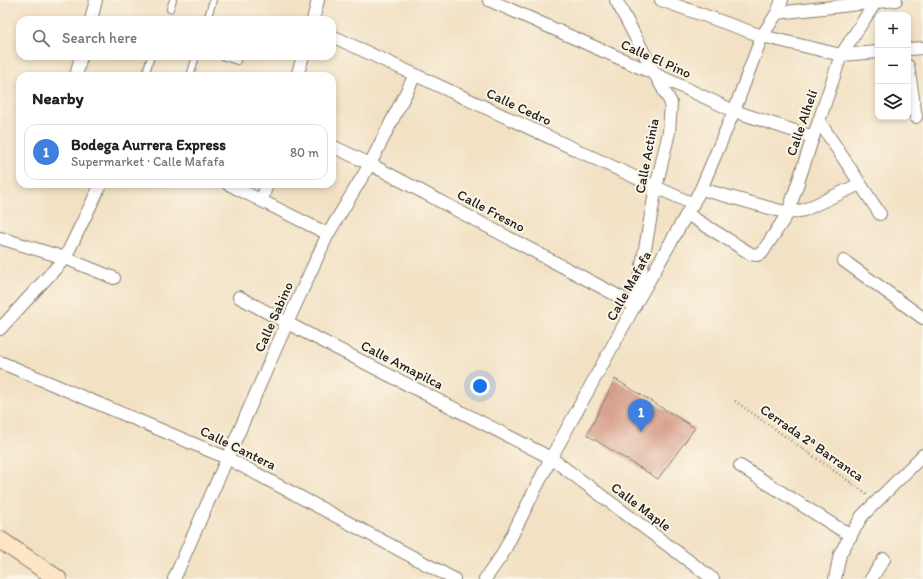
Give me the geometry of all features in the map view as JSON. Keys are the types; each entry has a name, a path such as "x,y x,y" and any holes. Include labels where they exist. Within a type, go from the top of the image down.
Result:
{"main road":[{"path":"0,540 58,579"}],"street":[{"path":"92,16 96,0"},
{"path":"314,16 318,0"},
{"name":"Calle El Pino","path":"489,0 734,111 813,137"},
{"name":"Calle Actinia","path":"616,0 671,103 669,132 656,187 635,305"},
{"path":"661,0 762,36 841,55 875,52"},
{"name":"Calle Mafafa","path":"485,579 502,555 551,458 701,189 734,111 762,36 777,13 782,0"},
{"path":"777,13 875,1 896,0"},
{"name":"Calle Alhelí","path":"757,255 762,253 788,213 841,55 875,1"},
{"name":"Calle Cedro","path":"336,38 656,187 690,209 751,254 757,255"},
{"path":"911,49 923,48"},
{"path":"77,72 80,60"},
{"path":"298,72 302,60"},
{"name":"Calle Sabino","path":"174,579 328,234 370,164 415,75"},
{"path":"911,84 916,117"},
{"path":"819,121 880,214"},
{"name":"Calle Fresno","path":"336,148 370,164 635,305"},
{"path":"701,189 788,213 804,210 860,184"},
{"path":"0,329 65,258 99,188"},
{"path":"236,188 328,234"},
{"path":"262,200 266,188"},
{"path":"0,238 65,258 114,278"},
{"path":"844,260 923,318"},
{"name":"Calle Amapilca","path":"240,297 287,323 551,458"},
{"name":"Calle Cantera","path":"0,362 227,458 454,579"},
{"path":"835,579 840,554 862,516 923,455"},
{"name":"Calle Maple","path":"551,458 714,579"},
{"path":"740,466 851,536"},
{"path":"871,579 884,559"}],"lane":[{"path":"170,9 172,0"},
{"path":"208,16 213,0"},
{"path":"146,72 150,60"},
{"path":"191,72 195,60"}],"path":[{"name":"Cerrada 2ª Barranca","path":"735,401 878,501"}],"building":[{"path":"615,379 695,428 658,479 587,435"}],"place":[{"name":"Bodega Aurrera Express","path":"641,432"}]}
